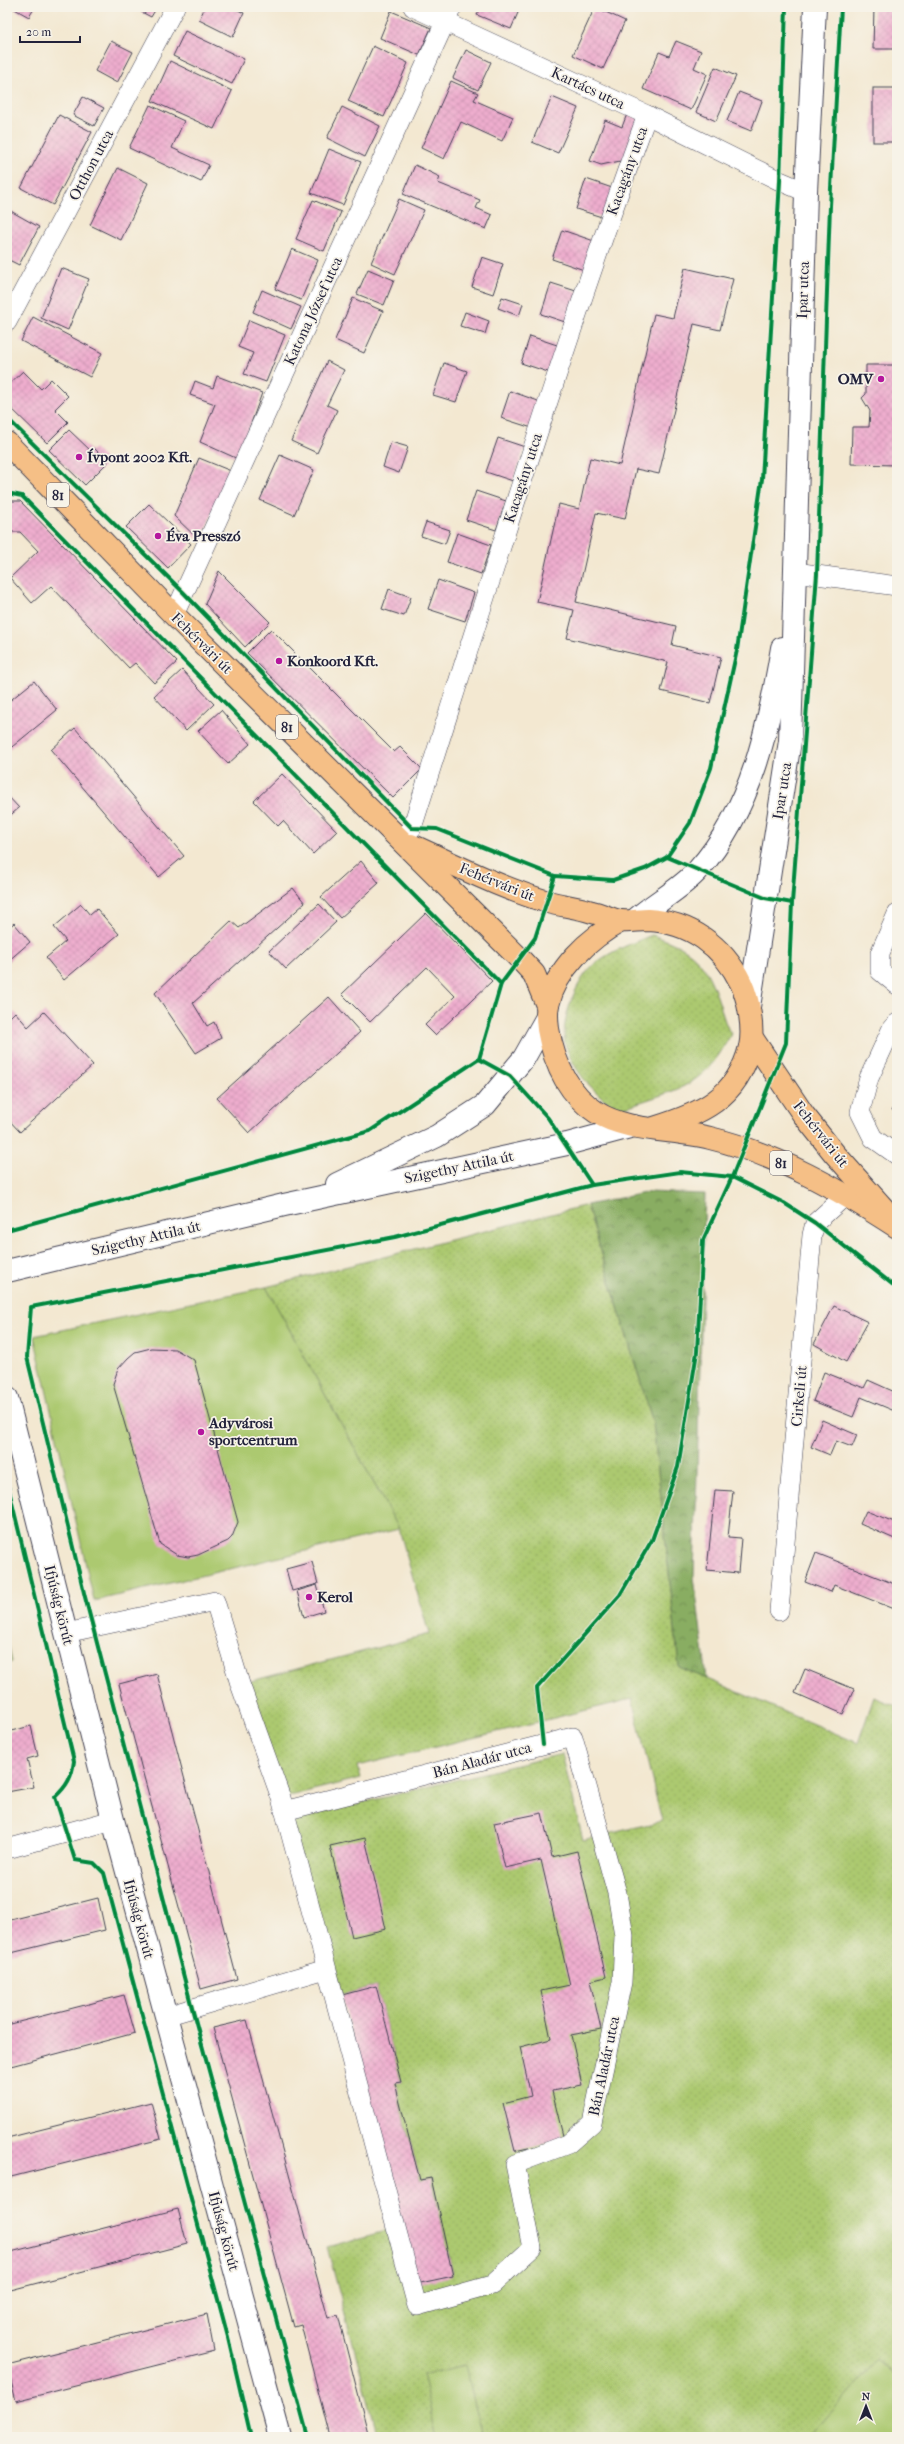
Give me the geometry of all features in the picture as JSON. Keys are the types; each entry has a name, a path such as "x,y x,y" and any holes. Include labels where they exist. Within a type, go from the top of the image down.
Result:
{"main road":[{"name":"Fehérvári út","path":"7,443 174,615 534,974 547,1011 555,1060 565,1080 579,1098 597,1113 618,1123 710,1137 744,1148 789,1166 846,1195 897,1227"},
{"name":"Fehérvári út","path":"399,840 516,891 628,921 669,923 689,930 707,940 722,954 735,970 744,989 749,1007 752,1038 746,1063 733,1086 710,1106 682,1119 644,1127"},
{"path":"547,1011 559,979 583,949 594,937 628,921"},
{"name":"Fehérvári út","path":"752,1038 803,1114 834,1153 897,1223"}],"street":[{"name":"Otthon utca","path":"7,322 175,7"},
{"name":"Kartács utca","path":"413,7 448,15 780,181 806,192"},
{"name":"Ipar utca","path":"749,1007 790,741 806,192 815,7"},
{"name":"Katona József utca","path":"174,615 448,15"},
{"name":"Kacagány utca","path":"399,840 412,828 543,416 621,183 647,115"},
{"name":"Ipar utca","path":"628,921 698,870 712,853 737,810 756,763 768,723 795,572"},
{"path":"795,572 897,586"},
{"path":"897,914 880,953 880,971 897,985"},
{"name":"Szigethy Attila út","path":"284,1205 360,1174 437,1136 485,1105 524,1058 547,1011"},
{"path":"897,1022 892,1028 869,1078 860,1112 873,1138 897,1155"},
{"name":"Szigethy Attila út","path":"7,1271 284,1205 644,1127"},
{"name":"Cirkeli út","path":"779,1611 812,1235 815,1223 846,1195"},
{"name":"Ifjúság körút","path":"7,1398 113,1820 280,2437"},
{"name":"Bán Aladár utca","path":"66,1634 215,1601 240,1684 284,1811 417,2306 492,2285 532,2248 515,2164 568,2144 592,2123 622,1982 624,1936 617,1893 573,1736 284,1811"},
{"path":"7,1849 113,1820"},
{"path":"166,2016 326,1970"}],"green space":[{"path":"652,935 678,945 696,958 714,988 725,1022 731,1034 720,1053 709,1067 697,1078 670,1092 618,1110 587,1083 570,1057 564,1037 567,1014 576,989 590,969 597,962 623,947"},
{"path":"649,1192 705,1194 694,1577 707,1679 679,1667 653,1423 587,1205"},
{"path":"587,1205 653,1423 679,1667 858,1743 874,1697 897,1706 897,2437 378,2437 327,2247 396,2228 453,2276 432,2177 420,2180 395,2083 401,2082 376,1986 342,1995 287,1821 562,1754 583,1840 662,1821 632,1699 358,1766 361,1778 281,1798 240,1684 429,1634 399,1529 266,1287"},
{"name":"Adyvárosi sportcentrum","path":"266,1287 399,1529 94,1601 34,1336"},
{"path":"7,1638 12,1662 7,1663"},
{"path":"878,2360 897,2377 897,2437 809,2437"},
{"path":"465,2365 483,2437 437,2437 422,2375"}],"building":[{"path":"11,7 35,7 29,17"},
{"path":"132,7 157,7 151,17"},
{"path":"205,7 232,7 244,13 233,37 199,20"},
{"path":"480,7 520,8 511,29 477,15"},
{"path":"595,7 625,21 603,69 573,55"},
{"path":"874,7 897,7 897,49 873,49"},
{"path":"391,11 431,28 419,55 380,38"},
{"path":"185,31 244,59 232,84 173,56"},
{"path":"111,41 133,52 117,83 95,71"},
{"path":"676,41 701,51 694,68 707,74 691,110 643,89 659,52 669,56"},
{"path":"373,46 408,63 384,117 348,101"},
{"path":"466,50 491,62 478,90 453,78"},
{"path":"170,61 232,91 214,129 152,101"},
{"path":"715,67 736,76 716,121 696,112"},
{"path":"451,81 478,93 474,100 513,117 502,141 461,122 444,159 421,148"},
{"path":"873,88 897,88 897,142 873,142"},
{"path":"739,92 762,101 751,131 727,121"},
{"path":"83,97 104,108 94,126 73,115"},
{"path":"552,97 578,108 558,153 532,142"},
{"path":"150,105 184,121 172,148 209,165 201,182 129,148"},
{"path":"342,107 380,126 365,157 327,138"},
{"path":"627,114 640,118 625,160 601,165 590,161 605,120 622,127"},
{"path":"59,115 92,132 53,205 21,188"},
{"path":"329,149 361,162 343,205 311,193"},
{"path":"415,165 440,177 438,183 480,200 476,208 492,215 486,229 403,194"},
{"path":"118,168 148,183 121,240 90,225"},
{"path":"586,179 615,189 605,218 576,209"},
{"path":"399,199 424,210 395,274 371,263"},
{"path":"313,200 341,212 324,251 296,239"},
{"path":"7,209 39,227 19,265 7,259"},
{"path":"562,230 597,242 587,271 552,259"},
{"path":"292,249 318,260 301,300 275,289"},
{"path":"482,257 503,264 493,294 472,287"},
{"path":"61,268 89,279 68,330 41,318"},
{"path":"685,268 733,279 720,330 694,324 659,474 636,469 625,519 596,513 576,602 676,626 672,645 721,657 710,703 661,691 668,662 567,638 574,610 537,602 559,504 579,509 590,458 620,465 654,314 673,318"},
{"path":"368,269 394,280 384,305 357,294"},
{"path":"551,283 579,292 568,323 541,314"},
{"path":"262,290 301,307 291,329 253,312"},
{"path":"502,297 523,304 519,316 498,308"},
{"path":"353,298 383,311 364,353 335,340"},
{"path":"465,312 489,321 485,334 460,326"},
{"path":"33,317 102,353 90,377 21,341"},
{"path":"249,320 285,335 266,382 244,374 253,353 238,347"},
{"path":"530,336 560,346 551,373 521,363"},
{"path":"327,361 344,370 327,405 337,410 317,453 291,441"},
{"path":"444,363 467,371 456,402 433,395"},
{"path":"866,365 897,365 897,465 851,464 852,427 869,427 870,411 862,398 866,394"},
{"path":"23,371 41,389 51,379 68,396 55,409 68,422 47,443 7,404 7,386"},
{"path":"217,376 262,393 238,459 200,442 215,404 190,395 195,381 213,388"},
{"path":"510,391 541,402 532,428 501,418"},
{"name":"Ívpont 2002 Kft.","path":"69,430 91,451 94,448 108,462 85,485 49,450"},
{"path":"498,438 525,447 513,481 486,472"},
{"path":"391,442 408,447 399,473 383,467"},
{"path":"280,455 314,470 294,515 260,500"},
{"path":"199,458 231,471 200,541 174,516"},
{"path":"476,491 506,501 496,530 466,520"},
{"path":"7,501 20,501 177,662 154,683 135,663 129,668 51,586 32,603 10,578 38,551 20,532 12,532 7,535"},
{"name":"Éva Presszó","path":"149,504 191,544 168,568 126,527"},
{"path":"426,522 450,530 445,544 421,536"},
{"path":"457,533 491,545 481,574 447,562"},
{"path":"219,571 270,622 245,647 205,604"},
{"path":"438,580 474,593 465,621 428,609"},
{"path":"389,589 411,597 404,616 382,609"},
{"path":"271,629 394,752 400,747 422,769 393,798 247,653"},
{"path":"182,670 214,704 186,731 154,696"},
{"path":"34,681 57,710 7,751 7,703"},
{"path":"221,710 250,744 228,764 198,731"},
{"path":"75,728 184,856 159,877 51,750"},
{"path":"282,774 337,831 313,854 283,821 278,826 254,801"},
{"path":"7,795 19,808 7,818"},
{"path":"361,861 379,883 340,918 321,897"},
{"path":"293,888 305,903 193,1003 207,1026 214,1022 221,1038 196,1053 155,993 231,921 239,928"},
{"path":"81,904 90,915 97,909 119,934 64,980 46,958 66,941 54,927"},
{"path":"319,904 336,922 286,969 269,951"},
{"path":"426,913 492,981 435,1035 425,1025 455,996 427,967 370,1022 342,994"},
{"path":"14,923 30,942 7,962 7,929"},
{"path":"329,997 360,1032 249,1133 217,1098"},
{"path":"15,1012 28,1027 44,1012 93,1065 20,1132 7,1118 7,1020"},
{"path":"897,1099 897,1113 892,1110"},
{"path":"834,1306 868,1322 846,1362 814,1344"},
{"path":"151,1348 175,1349 194,1360 238,1522 232,1537 228,1541 198,1555 188,1557 177,1555 160,1544 113,1384 118,1369 128,1358 135,1352"},
{"path":"824,1372 864,1388 868,1380 897,1393 897,1412 861,1397 853,1417 813,1401"},
{"path":"822,1420 857,1435 852,1447 836,1441 830,1455 811,1447"},
{"path":"715,1490 733,1491 728,1537 741,1538 738,1573 707,1570"},
{"path":"866,1511 897,1523 897,1540 860,1524"},
{"path":"816,1553 897,1585 897,1610 834,1585 831,1592 805,1582"},
{"path":"312,1562 318,1584 292,1591 286,1569"},
{"path":"317,1585 324,1611 304,1617 297,1591"},
{"path":"805,1669 854,1689 843,1714 795,1693"},
{"path":"157,1674 237,1979 201,1989 119,1684"},
{"path":"31,1726 38,1756 27,1759 34,1787 7,1792 7,1732"},
{"path":"542,1813 552,1857 577,1851 606,1977 590,1981 601,2029 571,2035 582,2085 552,2091 564,2140 515,2151 503,2103 531,2096 520,2047 551,2039 541,1991 570,1985 541,1860 505,1868 494,1823"},
{"path":"365,1838 386,1929 352,1937 330,1846"},
{"path":"98,1898 105,1930 7,1954 7,1921"},
{"path":"376,1986 401,2082 395,2083 408,2135 420,2180 431,2178 453,2276 416,2284 342,1995"},
{"path":"124,1995 135,2033 7,2067 7,2025"},
{"path":"247,2020 328,2318 338,2315 369,2437 330,2437 301,2325 294,2327 213,2028"},
{"path":"151,2102 161,2139 7,2178 7,2138"},
{"path":"178,2209 187,2244 7,2291 7,2253"},
{"path":"207,2314 214,2351 16,2401 7,2365"}],"cycle path":[{"path":"7,418 183,592 412,828 437,829 555,876 613,880 645,869 667,857 690,823 711,768 737,650 762,479 780,181 786,7"},
{"path":"543,1745 537,1688 620,1595 652,1540 678,1467 697,1352 703,1240 732,1177 786,1043 792,903 817,574 830,206 841,7"},
{"path":"7,493 22,496 501,984"},
{"path":"667,857 765,898 792,903"},
{"path":"7,1230 370,1131 479,1059 501,984 535,938 555,876"},
{"path":"479,1059 510,1076 548,1118 592,1185"},
{"path":"308,2437 192,2008 85,1597 27,1357 31,1307 395,1237 592,1185 680,1172 732,1177 784,1203 815,1223 897,1288"},
{"path":"7,1482 74,1761 72,1772 68,1781 55,1797 75,1860 94,1863 104,1873 228,2337 251,2437"}],"place":[{"name":"OMV","path":"881,379"},
{"name":"Ívpont 2002 Kft.","path":"79,457"},
{"name":"Éva Presszó","path":"158,536"},
{"name":"Konkoord Kft.","path":"279,661"},
{"name":"Adyvárosi sportcentrum","path":"201,1432"},
{"name":"Kerol","path":"309,1597"}]}
